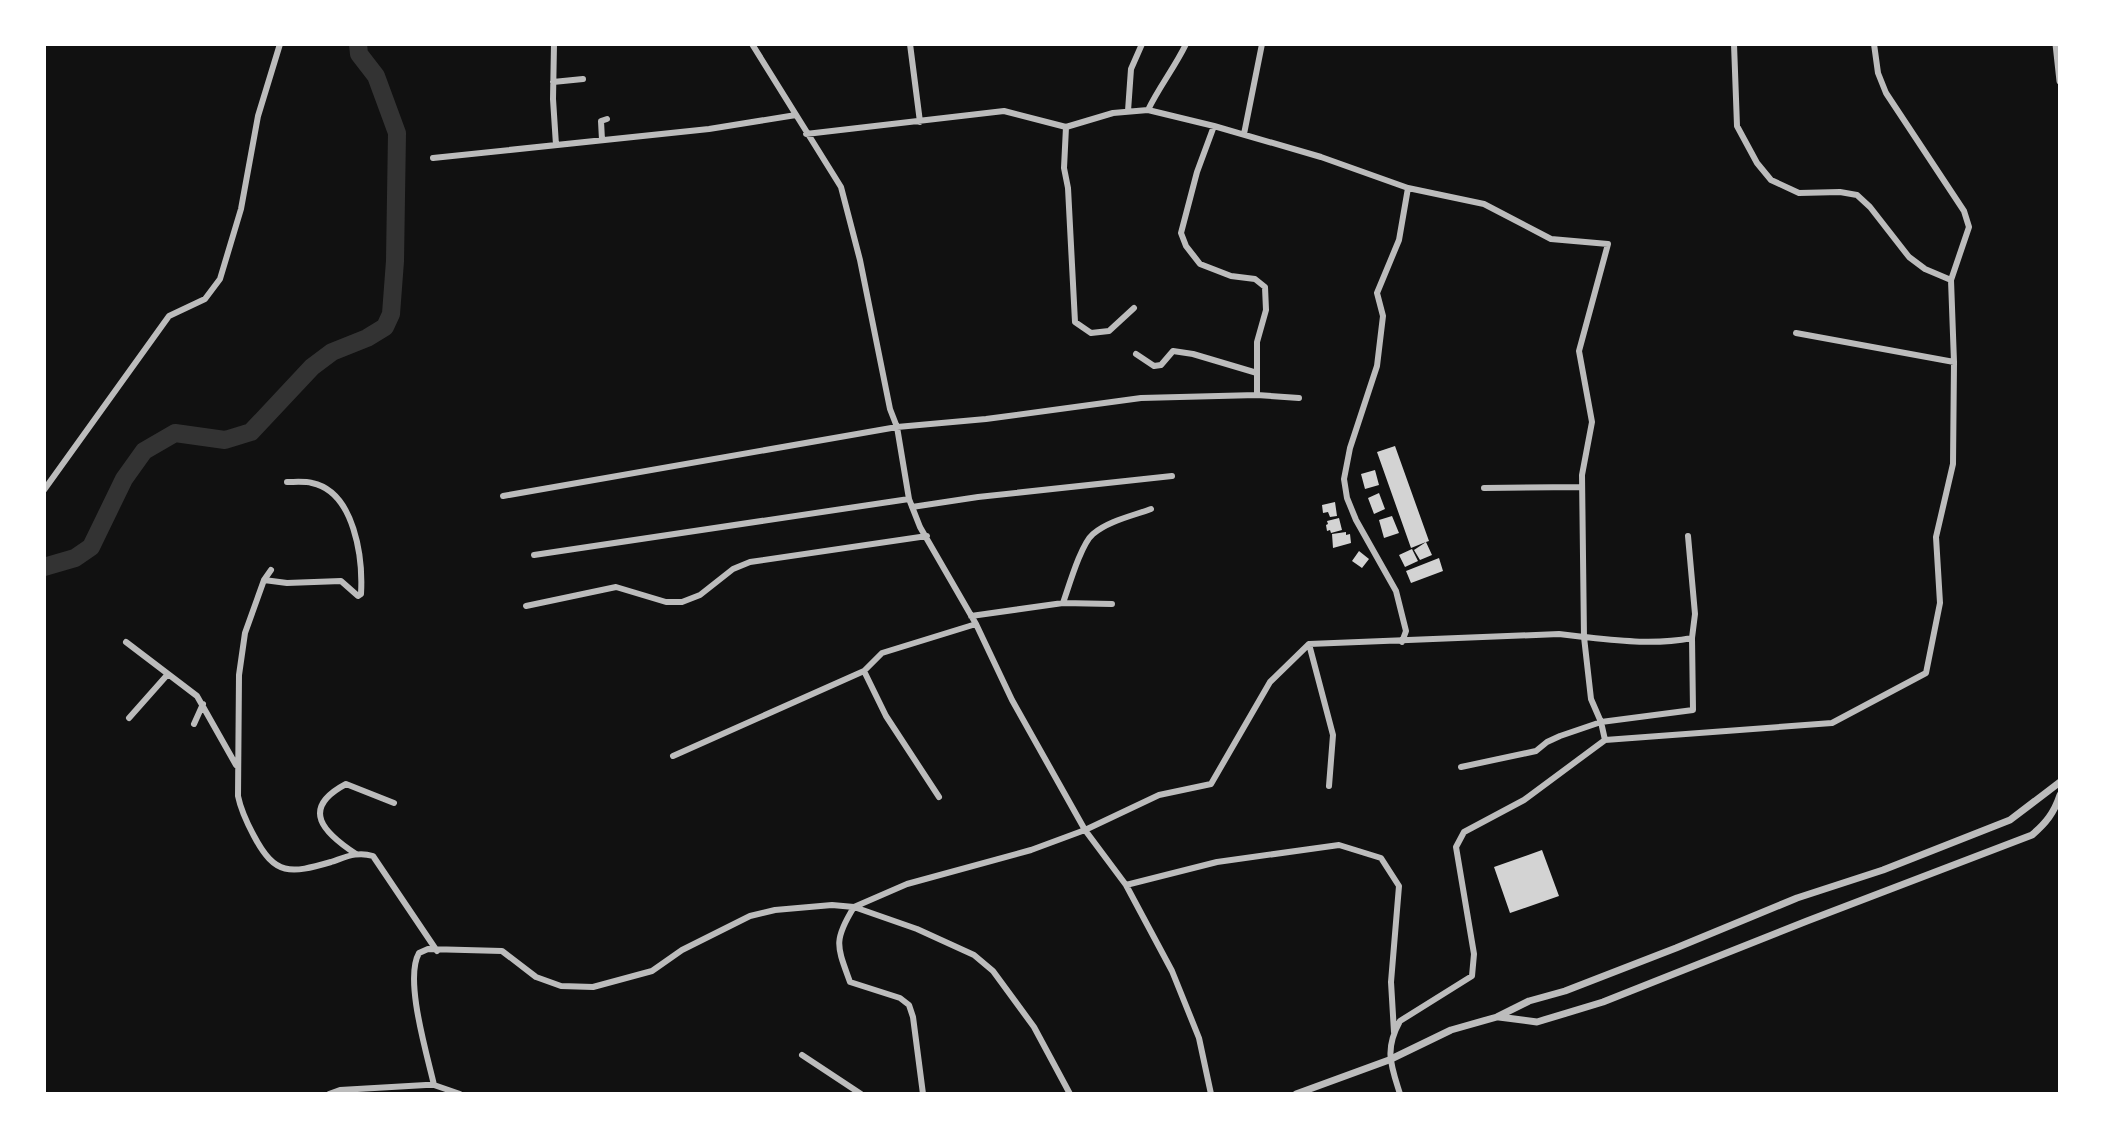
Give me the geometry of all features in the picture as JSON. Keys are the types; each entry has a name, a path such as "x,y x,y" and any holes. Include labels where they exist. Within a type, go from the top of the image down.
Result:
{"street":[{"path":"44,490 169,316 205,299 220,279 241,209 258,116 280,44"},
{"path":"554,44 556,145"},
{"path":"752,44 841,187 860,260 890,409 897,427 909,499 920,527 976,624 1012,700 1085,830 1126,885 1172,971 1199,1038 1211,1094"},
{"path":"910,44 920,122"},
{"path":"1128,111 1131,69 1142,44"},
{"path":"1148,110 1186,44"},
{"path":"1244,134 1262,44"},
{"path":"1734,44 1737,126 1757,163 1771,180 1799,193 1840,192 1857,195 1909,257 1925,269 1951,280"},
{"path":"1394,1033 1400,1021 1472,976 1474,954 1456,847 1464,832 1524,800 1605,740 1832,723 1926,673 1940,603 1936,537 1953,464 1951,280 1969,227 1964,211 1886,93 1878,73 1874,44"},
{"path":"2056,44 2060,81"},
{"path":"553,82 583,79"},
{"path":"806,134 1004,111 1066,127 1113,113 1148,110 1321,157 1408,188 1484,204 1551,239 1608,244 1579,351 1592,422 1582,475 1584,637 1591,699 1605,740"},
{"path":"433,158 709,129 796,115"},
{"path":"602,140 601,121 607,119"},
{"path":"1214,126 1197,172 1181,233 1186,246 1200,264 1231,276 1255,279 1265,287 1266,310 1257,342 1257,395"},
{"path":"1066,127 1064,168 1068,188 1075,322 1091,333 1109,331 1134,308"},
{"path":"1402,642 1406,631 1396,591 1356,520 1347,498 1344,479 1350,448 1377,366 1383,316 1377,293 1399,240 1408,188"},
{"path":"1796,333 1954,362"},
{"path":"1136,354 1154,366 1161,365 1173,351 1257,373"},
{"path":"503,496 897,427 986,419 1141,398 1257,395 1299,398"},
{"path":"912,507 1172,476"},
{"path":"264,580 287,583 341,581 358,596 361,594 362,571 355,534 345,509 332,492 313,483 287,482"},
{"path":"1484,488 1582,487"},
{"path":"534,555 909,499"},
{"path":"1063,603 1091,535 1151,509"},
{"path":"526,606 616,587 666,602 682,602 700,595 733,569 750,562 927,536"},
{"path":"1461,767 1536,751 1560,736 1601,722 1693,710 1692,638 1695,614 1688,536"},
{"path":"271,570 264,580 245,633 239,675 238,796 242,814 265,857 285,870 312,868 362,852 373,856 437,951"},
{"path":"971,616 1063,603 1112,604"},
{"path":"673,756 864,671 882,653 976,624"},
{"path":"923,1094 909,1005 900,998 850,982 838,951 839,936 854,907 907,884 1031,850 1085,830 1159,795 1211,784 1270,682 1309,644 1559,634 1634,643 1692,638"},
{"path":"126,642 197,696 238,768"},
{"path":"1309,644 1333,735 1329,786"},
{"path":"864,671 886,716 939,797"},
{"path":"129,718 168,674"},
{"path":"194,724 203,704"},
{"path":"1296,1094 1389,1060 1451,1030 1497,1017 1529,1001 1565,991 1797,898 1883,870 2010,820 2060,782"},
{"path":"356,854 325,830 320,814 323,802 333,791 346,784 394,803"},
{"path":"1497,1017 1537,1022 1603,1002 2032,835 2055,811 2060,795"},
{"path":"1126,885 1217,862 1339,845 1381,858 1399,886 1391,982 1394,1033 1389,1060 1400,1094"},
{"path":"434,1085 414,986 415,959 419,953 428,949 502,951 536,977 561,986 593,987 652,971 682,950 750,916 775,910 832,905 854,907 917,929 974,955 993,971 1034,1027 1070,1094"},
{"path":"802,1055 861,1094"},
{"path":"329,1094 340,1090 434,1085 460,1094"}],"building":[{"path":"1395,446 1429,541 1411,548 1377,452"},
{"path":"1375,470 1379,485 1365,489 1361,474"},
{"path":"1379,493 1385,509 1374,514 1368,498"},
{"path":"1335,502 1337,516 1330,517 1328,512 1323,513 1322,505"},
{"path":"1392,516 1399,533 1384,538 1379,520"},
{"path":"1339,518 1342,530 1327,531 1327,521"},
{"path":"1346,532 1346,535 1350,534 1351,543 1333,548 1332,534"},
{"path":"1426,542 1432,555 1420,560 1414,550"},
{"path":"1412,549 1418,561 1405,567 1399,555"},
{"path":"1359,551 1369,559 1362,568 1352,561"},
{"path":"1439,558 1443,571 1411,583 1406,571"},
{"path":"1542,850 1559,896 1510,913 1494,867"}],"waterway":[{"path":"44,567 75,558 91,547 124,479 144,451 175,433 225,440 251,432 312,367 332,352 385,327 391,314 395,261 397,133 376,76 359,54 358,44"}]}
